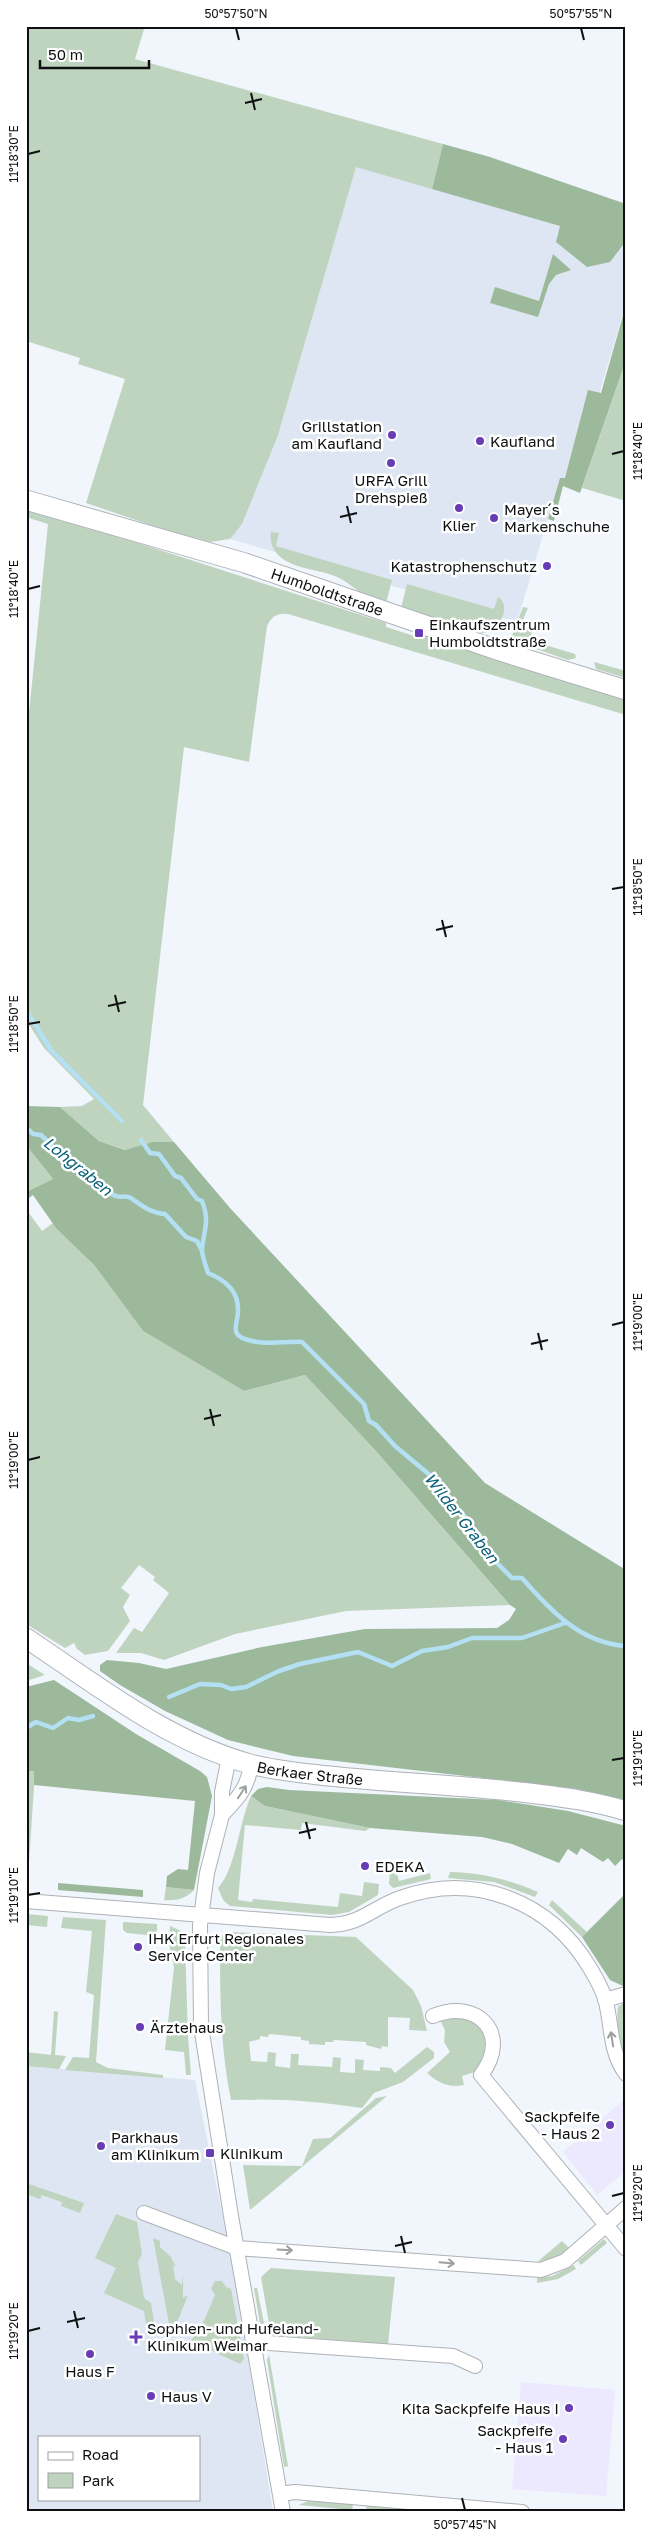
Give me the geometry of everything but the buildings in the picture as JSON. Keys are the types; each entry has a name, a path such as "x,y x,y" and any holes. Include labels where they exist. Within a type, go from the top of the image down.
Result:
{"main road":[{"name":"Humboldtstraße","path":"26,500 245,563 500,651 626,690"},
{"name":"Berkaer Straße","path":"26,1638 136,1712 198,1745 251,1764 352,1778 501,1790 568,1798 626,1811"}],"street":[{"path":"229,1757 222,1792 222,1815 207,1873 201,1914 198,1972 204,2059 284,2512"},
{"path":"222,1815 237,1800 249,1781 251,1764"},
{"path":"26,1901 317,1925 340,1925 353,1923 389,1903 414,1894 454,1888 492,1893 534,1909 552,1923 580,1952 598,1982 606,2000 613,2048 626,2074"},
{"path":"606,2000 626,1994"},
{"path":"433,2016 445,2011 462,2010 475,2014 487,2024 492,2039 492,2046 489,2062 481,2076 626,2249"},
{"path":"144,2213 237,2248 541,2270 565,2261 626,2208"},
{"path":"253,2342 453,2356 475,2366"},
{"path":"280,2494 295,2492 522,2512"}],"shaded area":[{"path":"356,166 561,226 626,241 626,303 572,486 558,485 517,622 230,539 281,425"},
{"name":"Sophien- und Hufeland- Klinikum Weimar","path":"26,2066 195,2080 235,2277 273,2512 26,2512"},
{"name":"Sackpfeife - Haus 2","path":"626,2098 626,2171 597,2195 563,2152"},
{"name":"Sackpfeife - Haus 1","path":"521,2382 615,2390 606,2496 512,2489"}],"green space":[{"path":"26,26 145,26 135,59 443,144 432,189 356,167 278,435 242,524 230,539 210,542 171,532 86,503 125,379 78,364 80,358 26,341"},
{"path":"443,144 490,157 626,204 626,241 610,262 587,267 556,242 560,226 432,189"},
{"path":"553,254 571,270 556,275 549,284 538,317 490,303 495,287 539,301"},
{"path":"626,305 626,360 580,493 563,486 554,521 548,519 560,478 565,478 588,390 601,393"},
{"path":"626,360 626,501 582,488"},
{"path":"26,507 386,623 386,627 424,639 426,635 626,697 626,715 288,614 281,614 273,618 267,626 249,762 184,747 143,1105 174,1142 152,1142 126,1150 99,1141 60,1107 82,1106 94,1099 44,1048 26,1020 26,743 48,524 26,517"},
{"path":"271,532 279,533 276,546 392,580 385,607 335,576 297,566 282,559 272,545"},
{"path":"407,584 494,609 498,597 504,605 504,613 495,631 482,633 401,608"},
{"path":"523,607 528,608 520,626 533,630 529,640 575,654 576,658 568,660 513,641 511,638"},
{"path":"594,662 626,671 626,678 596,669"},
{"path":"26,1106 60,1107 99,1141 125,1150 152,1142 174,1142 230,1208 485,1483 626,1570 626,1800 577,1789 293,1756 228,1740 165,1711 100,1671 100,1665 107,1660 139,1663 166,1669 262,1647 365,1629 497,1628 509,1620 516,1609 510,1605 375,1450 305,1375 244,1391 143,1331 94,1265 56,1228 33,1195 26,1200 26,1192 53,1179 26,1145"},
{"path":"26,1145 53,1179 26,1192"},
{"path":"26,1209 42,1231 53,1223 94,1265 143,1331 244,1391 305,1375 375,1450 510,1605 346,1611 235,1634 164,1660 141,1653 116,1653 134,1628 142,1632 169,1593 153,1580 155,1577 139,1565 121,1588 130,1595 123,1607 130,1621 108,1651 85,1655 77,1649 74,1643 65,1648 26,1624"},
{"path":"26,1663 45,1675 26,1681"},
{"path":"54,1680 136,1734 200,1771 207,1777 212,1796 194,1890 166,1887 167,1876 178,1869 188,1870 195,1801 34,1785 34,1771 26,1771 26,1687"},
{"path":"26,1771 35,1771 29,1863 26,1863"},
{"path":"267,1787 289,1790 498,1800 568,1811 626,1826 626,1863 622,1859 615,1866 608,1858 603,1862 581,1848 577,1855 568,1849 559,1863 512,1844 482,1837 370,1828 265,1806 251,1796 258,1789"},
{"path":"251,1796 265,1806 370,1828 365,1831 302,1823 301,1830 245,1825 238,1900 252,1902 253,1899 338,1907 340,1893 362,1896 364,1882 379,1884 378,1895 349,1912 332,1915 230,1906 223,1900 218,1888 229,1869"},
{"path":"396,1870 399,1881 430,1873 431,1879 393,1888 389,1884 390,1872"},
{"path":"450,1872 495,1878 538,1892 535,1897 494,1882 448,1878"},
{"path":"58,1883 143,1890 143,1897 58,1890"},
{"path":"166,1887 194,1890 180,1899 164,1900"},
{"path":"626,1893 625,1987 610,1980 582,1937"},
{"path":"552,1900 587,1932 582,1937 549,1905"},
{"path":"26,1914 48,1916 47,1927 27,1925 26,1929"},
{"path":"63,1917 106,1920 96,2062 108,2068 163,2075 163,2078 65,2070 73,2057 89,2058 94,1995 86,1992 92,1931 61,1928"},
{"path":"123,1922 157,1924 157,1936 127,1933 123,1930"},
{"path":"170,1926 181,1931 185,1943 191,2075 186,2075 184,2052 165,2050 174,1967 169,1943"},
{"path":"230,1932 356,1937 413,1990 421,2006 427,2031 409,2030 410,2018 388,2017 388,2047 382,2046 381,2049 366,2045 366,2042 334,2040 333,2042 325,2042 325,2045 309,2044 309,2041 301,2040 301,2037 269,2034 268,2037 260,2036 260,2039 249,2042 251,2061 267,2062 268,2052 276,2053 275,2066 290,2068 291,2054 299,2054 298,2065 332,2067 333,2057 341,2058 340,2072 355,2073 355,2059 364,2060 363,2070 380,2071 380,2067 391,2068 395,2073 427,2047 434,2052 434,2058 403,2082 374,2093 362,2108 297,2101 231,2100 223,2041 220,1962 221,1936"},
{"path":"626,2001 626,2059 619,2041 617,2020 618,2007"},
{"path":"54,2011 58,2012 55,2055 66,2056 59,2069 26,2066 26,2052 51,2055"},
{"path":"457,2013 483,2025 489,2049 478,2071 462,2076 464,2085 453,2086 435,2080 427,2073 450,2052 444,2042 445,2030 439,2018"},
{"path":"387,2096 250,2210 243,2165 302,2166 313,2139 330,2138 376,2098"},
{"path":"26,2183 84,2203 80,2213 61,2206 62,2202 42,2195 40,2199 26,2194"},
{"path":"116,2214 137,2222 142,2254 138,2262 144,2298 151,2303 155,2328 146,2324 144,2311 104,2293 116,2268 95,2258"},
{"path":"153,2238 160,2241 160,2247 171,2257 176,2267 173,2265 175,2279 182,2285 183,2273 183,2298 188,2295 178,2320 170,2329"},
{"path":"604,2239 607,2243 581,2265 578,2261"},
{"path":"562,2241 569,2248 554,2258 537,2262"},
{"path":"574,2265 576,2269 558,2279 537,2283 537,2278 552,2276"},
{"path":"271,2268 395,2277 388,2344 271,2335 261,2277"},
{"path":"215,2281 222,2281 226,2287 231,2289 244,2359 240,2364 191,2341 202,2325 215,2295 211,2288"},
{"path":"254,2288 257,2288 266,2333 260,2324"},
{"path":"269,2355 288,2466 284,2467 267,2360"},
{"path":"308,2501 353,2504 352,2510 299,2505"},
{"path":"367,2505 393,2507 392,2512 366,2511"}],"waterway":[{"name":"Wilder Graben","path":"26,1010 51,1050 122,1121"},
{"name":"Lohgraben","path":"26,1127 33,1134 41,1135 77,1169 107,1192 118,1197 129,1197 151,1211 165,1214 186,1237 197,1241 202,1251"},
{"name":"Wilder Graben","path":"141,1140 150,1153 159,1154 175,1176 181,1178 197,1199 202,1201 206,1214 202,1249 203,1258 208,1273 219,1278 229,1286 235,1296 238,1309 236,1333 244,1339 258,1342 302,1342 364,1404 369,1421 376,1425 395,1446 431,1476 446,1503 461,1512 482,1539 494,1560 512,1578 522,1578 555,1613 580,1632 609,1644 626,1646"},
{"path":"169,1697 200,1684 221,1685 231,1689 246,1687 279,1671 300,1664 358,1652 392,1666 422,1651 448,1647 472,1638 522,1638 565,1623"},
{"path":"26,1728 36,1722 53,1728 68,1718 79,1720 93,1716"}],"place":[{"name":"Grillstation am Kaufland","path":"392,435"},
{"name":"Kaufland","path":"480,441"},
{"name":"URFA Grill Drehspieß","path":"391,463"},
{"name":"Klier","path":"459,508"},
{"name":"Mayer´s Markenschuhe","path":"494,518"},
{"name":"Katastrophenschutz","path":"547,566"},
{"name":"Einkaufszentrum Humboldtstraße","path":"419,633"},
{"name":"EDEKA","path":"365,1866"},
{"name":"IHK Erfurt Regionales Service Center","path":"138,1947"},
{"name":"Ärztehaus","path":"140,2027"},
{"name":"Sackpfeife - Haus 2","path":"610,2125"},
{"name":"Parkhaus am Klinikum","path":"101,2146"},
{"name":"Klinikum","path":"210,2153"},
{"name":"Sophien- und Hufeland- Klinikum Weimar","path":"136,2337"},
{"name":"Haus F","path":"90,2354"},
{"name":"Haus V","path":"151,2396"},
{"name":"Kita Sackpfeife Haus I","path":"569,2408"},
{"name":"Sackpfeife - Haus 1","path":"563,2439"}]}
